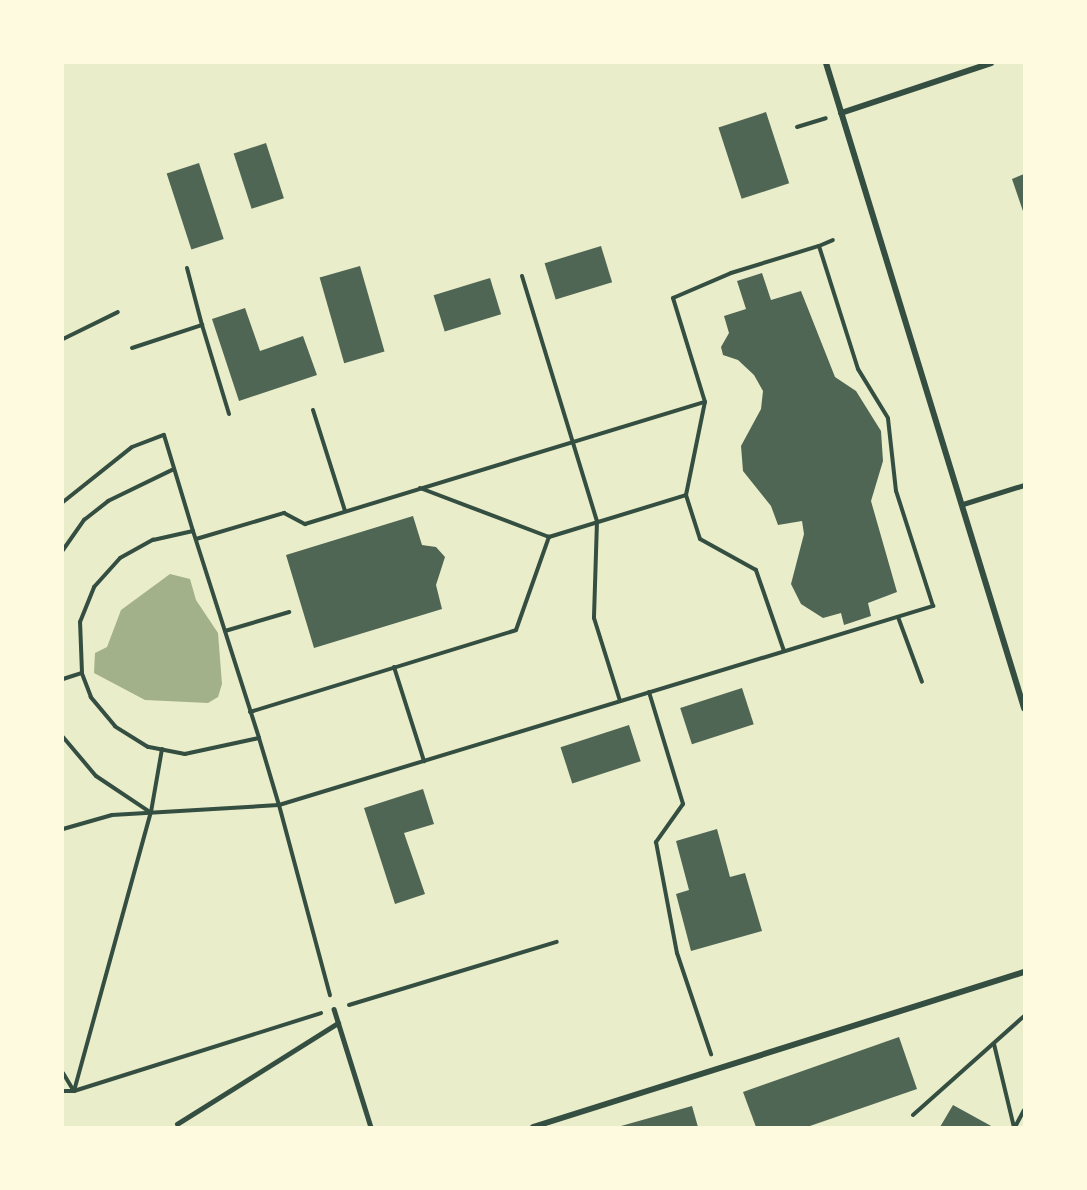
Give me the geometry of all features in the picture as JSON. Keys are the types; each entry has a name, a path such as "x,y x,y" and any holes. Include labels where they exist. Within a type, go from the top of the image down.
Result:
{"street":[{"path":"826,63 1024,708"},
{"path":"841,113 991,63"},
{"path":"533,1127 1024,972"}],"lane":[{"path":"963,504 1024,485"},
{"path":"334,1009 371,1127"},
{"path":"177,1124 338,1023"}],"path":[{"path":"796,127 841,113"},
{"path":"784,651 756,570 700,538 686,495 705,402 673,298 731,273 833,240"},
{"path":"63,829 112,815 279,805 933,606 896,491 888,418 858,369 819,246"},
{"path":"187,268 229,414"},
{"path":"522,276 597,522 594,618 620,701"},
{"path":"63,339 118,312"},
{"path":"132,348 202,325"},
{"path":"196,539 284,513 305,524 420,487 705,402"},
{"path":"313,410 345,511"},
{"path":"63,502 132,447 164,435 279,805 334,1009"},
{"path":"63,550 84,520 108,501 174,469"},
{"path":"420,487 549,537 686,495"},
{"path":"193,531 153,540 120,558 94,587 80,622 82,673 92,697 115,726 162,749 185,754 259,738"},
{"path":"250,712 516,630 549,537"},
{"path":"225,631 290,612"},
{"path":"898,616 922,682"},
{"path":"394,667 424,761"},
{"path":"63,679 82,673"},
{"path":"649,692 683,804 656,842 677,953 716,1068"},
{"path":"63,737 96,776 151,812"},
{"path":"74,1091 151,812 162,749"},
{"path":"63,1091 74,1091 557,942"},
{"path":"913,1116 1024,1016"},
{"path":"994,1044 1014,1127"},
{"path":"63,1073 74,1091"},
{"path":"1014,1127 1024,1110"}],"shaded area":[{"path":"170,574 190,579 196,600 218,633 222,684 218,697 208,703 145,700 94,673 95,653 107,647 121,610"}],"building":[{"path":"766,112 789,183 742,199 718,127"},
{"path":"266,143 284,198 252,209 234,154"},
{"path":"199,163 224,239 191,250 167,174"},
{"path":"1024,174 1024,214 1012,179"},
{"path":"601,246 612,282 556,300 545,263"},
{"path":"360,266 385,352 344,363 320,278"},
{"path":"762,273 771,300 801,291 835,377 856,391 881,431 883,461 871,501 897,592 868,603 871,616 844,625 841,613 823,618 801,604 791,584 804,534 802,521 778,525 771,506 743,471 741,446 761,409 763,391 754,375 738,360 723,355 721,347 729,333 724,316 746,309 737,281"},
{"path":"490,278 501,314 445,332 434,295"},
{"path":"245,308 260,351 303,336 317,375 239,401 212,319"},
{"path":"413,516 422,545 436,547 445,557 436,585 442,609 314,648 286,555"},
{"path":"742,688 754,724 692,744 680,708"},
{"path":"629,725 641,761 572,783 561,747"},
{"path":"423,789 434,824 404,833 425,894 395,904 364,808"},
{"path":"717,829 730,877 745,873 762,931 691,951 676,894 689,890 676,841"},
{"path":"899,1037 917,1089 807,1127 756,1127 743,1092"},
{"path":"953,1105 993,1127 940,1127"},
{"path":"692,1106 698,1127 621,1127 621,1126"}]}
